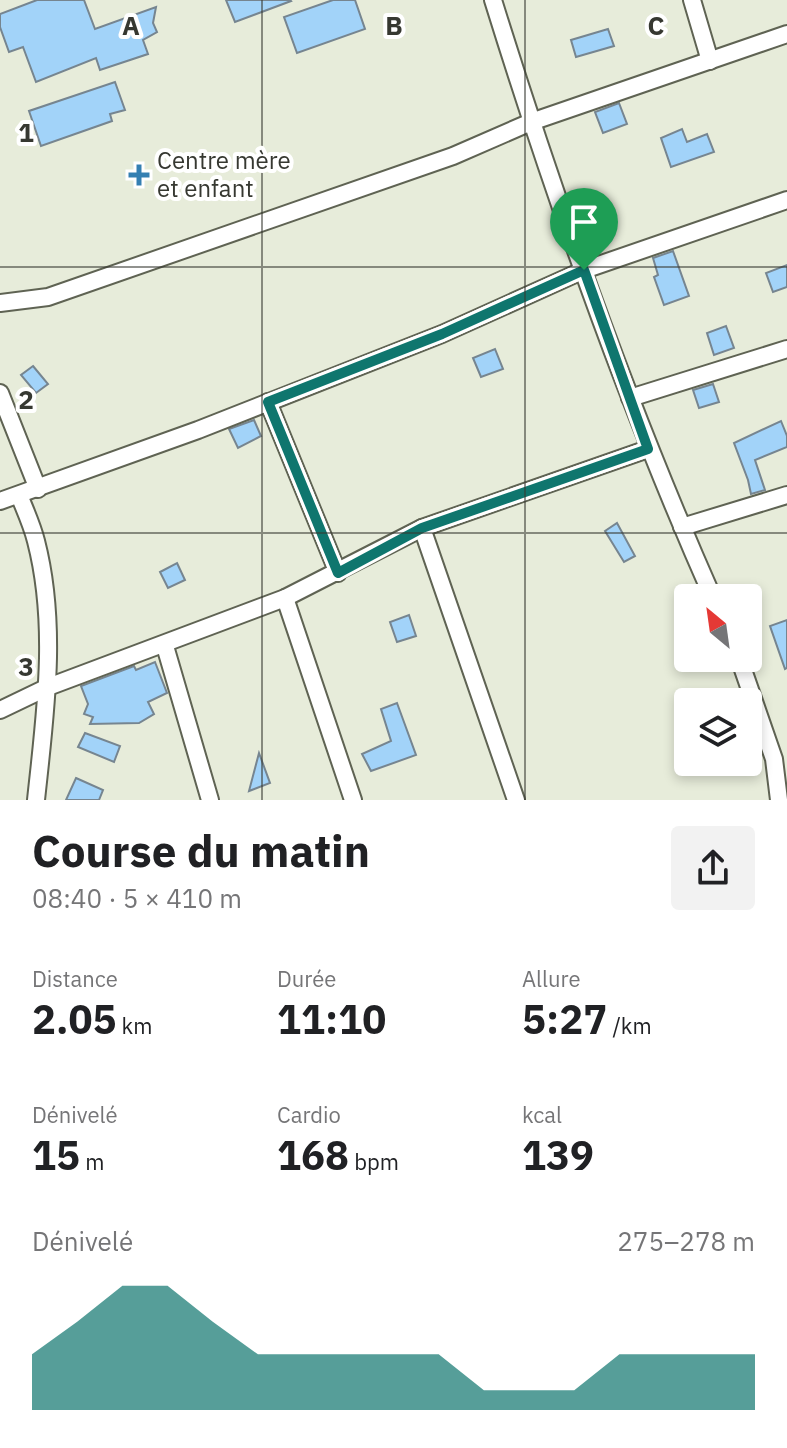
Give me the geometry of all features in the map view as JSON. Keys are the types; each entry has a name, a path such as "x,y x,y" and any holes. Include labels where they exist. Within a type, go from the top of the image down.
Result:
{"street":[{"path":"493,0 531,122 648,449 707,584"},
{"path":"692,0 710,61"},
{"path":"0,303 48,297 453,156 531,122 787,34"},
{"path":"0,501 442,334 584,270 787,200"},
{"path":"630,398 787,349"},
{"path":"0,393 38,489"},
{"path":"268,402 338,573"},
{"path":"0,710 48,687 165,646 285,598 422,528 648,449"},
{"path":"19,495 36,541 47,624 48,687 36,800"},
{"path":"682,527 787,495"},
{"path":"422,528 516,800"},
{"path":"285,598 353,800"},
{"path":"165,646 210,800"},
{"path":"744,672 774,759 779,800"},
{"path":"194,800 204,783"}],"building":[{"path":"37,0 84,0 95,29 156,7 153,23 157,32 143,40 148,54 100,70 96,58 36,82 23,47 9,52 0,27 0,14"},
{"path":"226,0 290,0 291,1 235,22"},
{"path":"333,0 355,0 365,29 297,53 284,17"},
{"path":"608,29 614,46 576,57 571,40"},
{"path":"115,82 125,110 110,114 112,121 41,146 29,111"},
{"path":"619,103 627,124 603,133 595,112"},
{"path":"682,129 687,142 707,134 714,152 671,167 661,138"},
{"path":"673,251 689,296 664,305 654,277 658,275 653,258"},
{"path":"787,265 787,287 773,292 766,273"},
{"path":"726,326 734,348 714,355 707,333"},
{"path":"495,349 503,369 481,377 473,358"},
{"path":"33,366 48,384 36,393 21,375"},
{"path":"713,384 719,402 699,408 693,390"},
{"path":"254,420 261,436 238,448 229,429"},
{"path":"781,421 787,436 787,447 755,460 765,490 751,494 734,443"},
{"path":"617,523 635,556 624,562 605,531"},
{"path":"177,563 185,580 168,588 160,572"},
{"path":"409,615 416,636 397,642 390,622"},
{"path":"787,620 787,668 785,669 770,626"},
{"path":"155,662 167,693 148,702 154,714 139,723 90,724 93,717 84,714 88,704 81,686 134,666 136,670"},
{"path":"397,703 416,755 371,771 362,754 391,741 381,709"},
{"path":"85,733 120,746 114,762 78,747"},
{"path":"259,753 270,783 249,791"},
{"path":"76,778 103,790 99,800 66,800"}],"place":[{"name":"Centre mère et enfant","path":"139,175"}],"route":[{"path":"584,270 648,449 422,528 338,573 268,402 442,334 584,270"}]}
